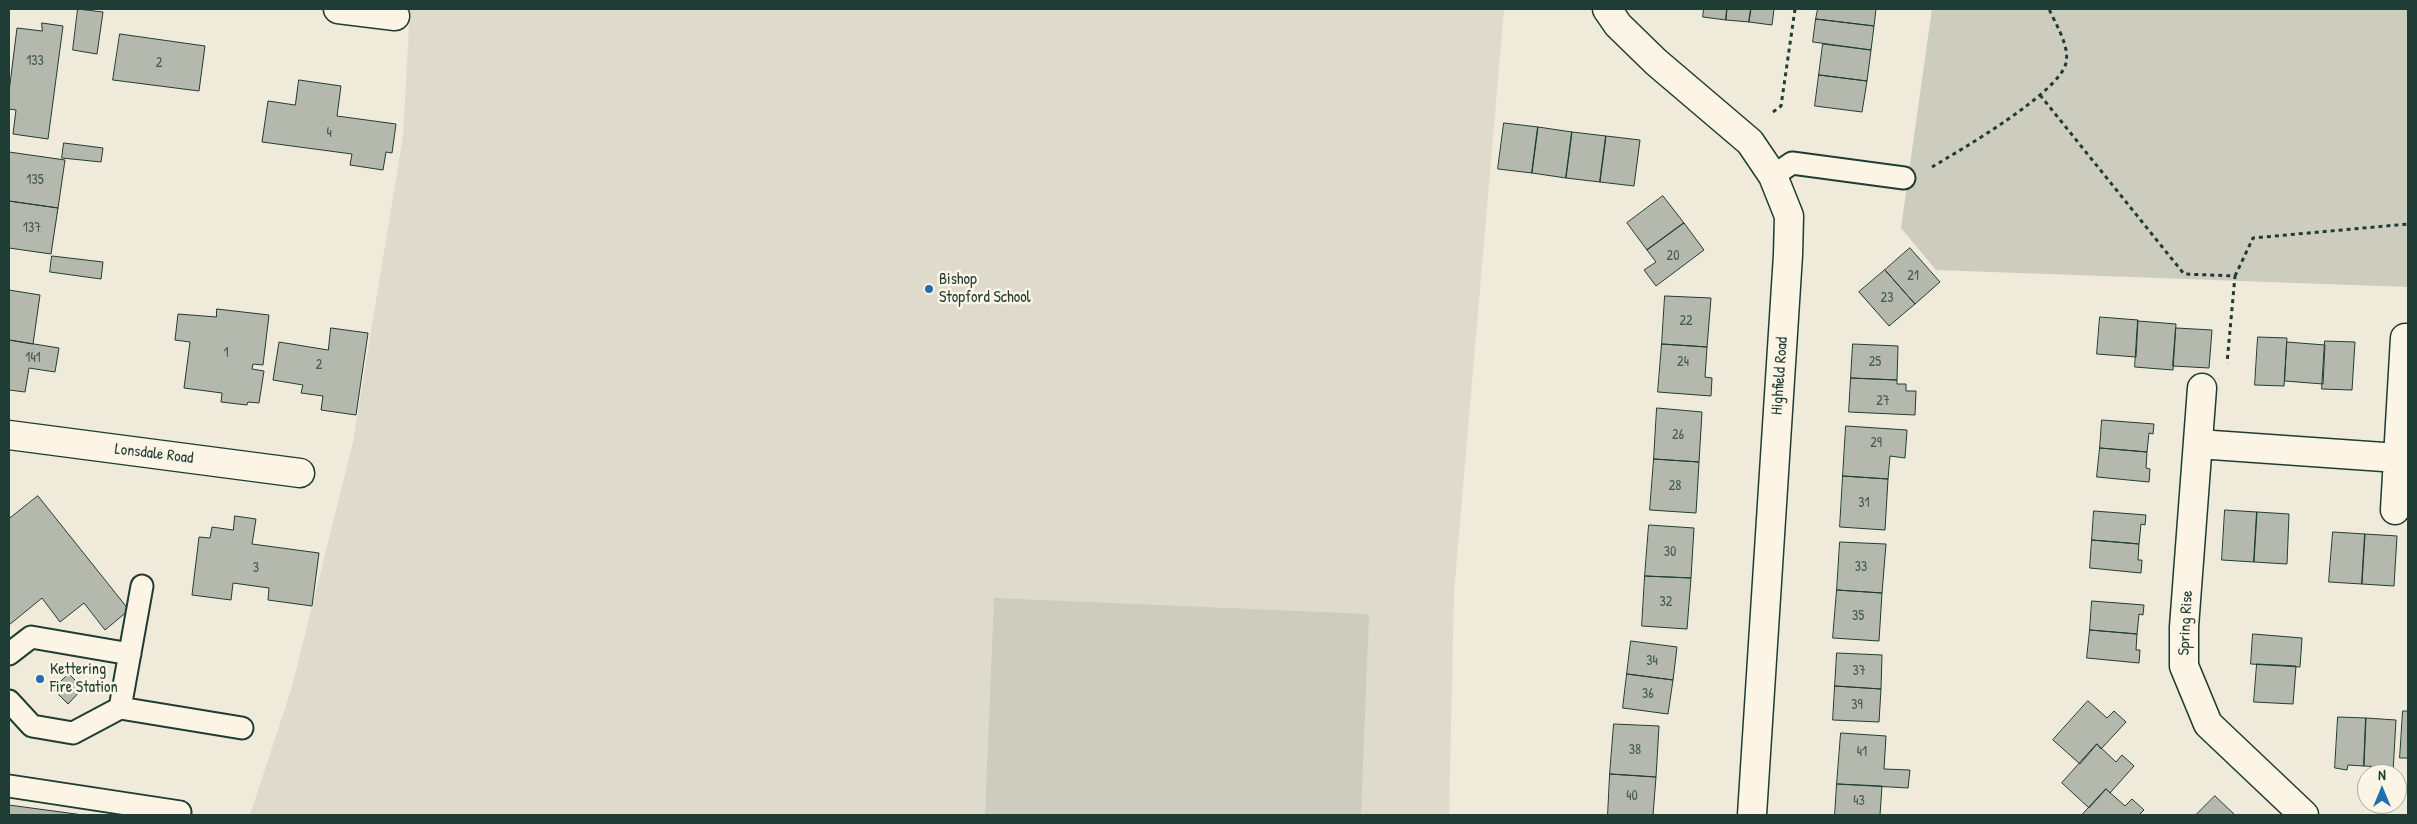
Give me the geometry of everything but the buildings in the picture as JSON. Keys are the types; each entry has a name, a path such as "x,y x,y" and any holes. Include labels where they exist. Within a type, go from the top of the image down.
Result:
{"street":[{"path":"338,9 395,16"},
{"name":"Highfield Road","path":"1607,9 1618,25 1656,62 1750,142 1773,176 1788,216 1788,255 1752,815"},
{"path":"2395,510 2405,338"},
{"name":"Spring Rise","path":"2202,388 2184,627 2184,666 2208,724 2304,815"},
{"name":"Lonsdale Road","path":"9,435 300,473"},
{"path":"2198,444 2398,458"}],"lane":[{"path":"1773,176 1792,163 1904,178"},
{"path":"120,708 142,586"},
{"path":"9,654 31,637 130,654"},
{"path":"9,701 32,726 73,733 120,708 242,728"},
{"path":"9,786 180,812"}],"path":[{"path":"1773,112 1781,106 1795,9"},
{"path":"1904,178 1921,174 1943,160 2040,95 2060,78 2067,61 2064,42 2049,9"},
{"path":"2040,95 2184,274 2235,276"},
{"path":"2202,388 2224,390 2235,276 2253,238 2408,224"}],"shaded area":[{"name":"Bishop Stopford School","path":"410,9 1504,9 1454,592 1449,815 250,815 292,687 353,442 403,136"},
{"path":"1932,9 2408,9 2408,287 1936,270 1901,228"},
{"path":"994,598 1369,614 1361,815 985,815"}],"place":[{"name":"Bishop Stopford School","path":"929,289"},
{"name":"Kettering Fire Station","path":"40,679"}]}
